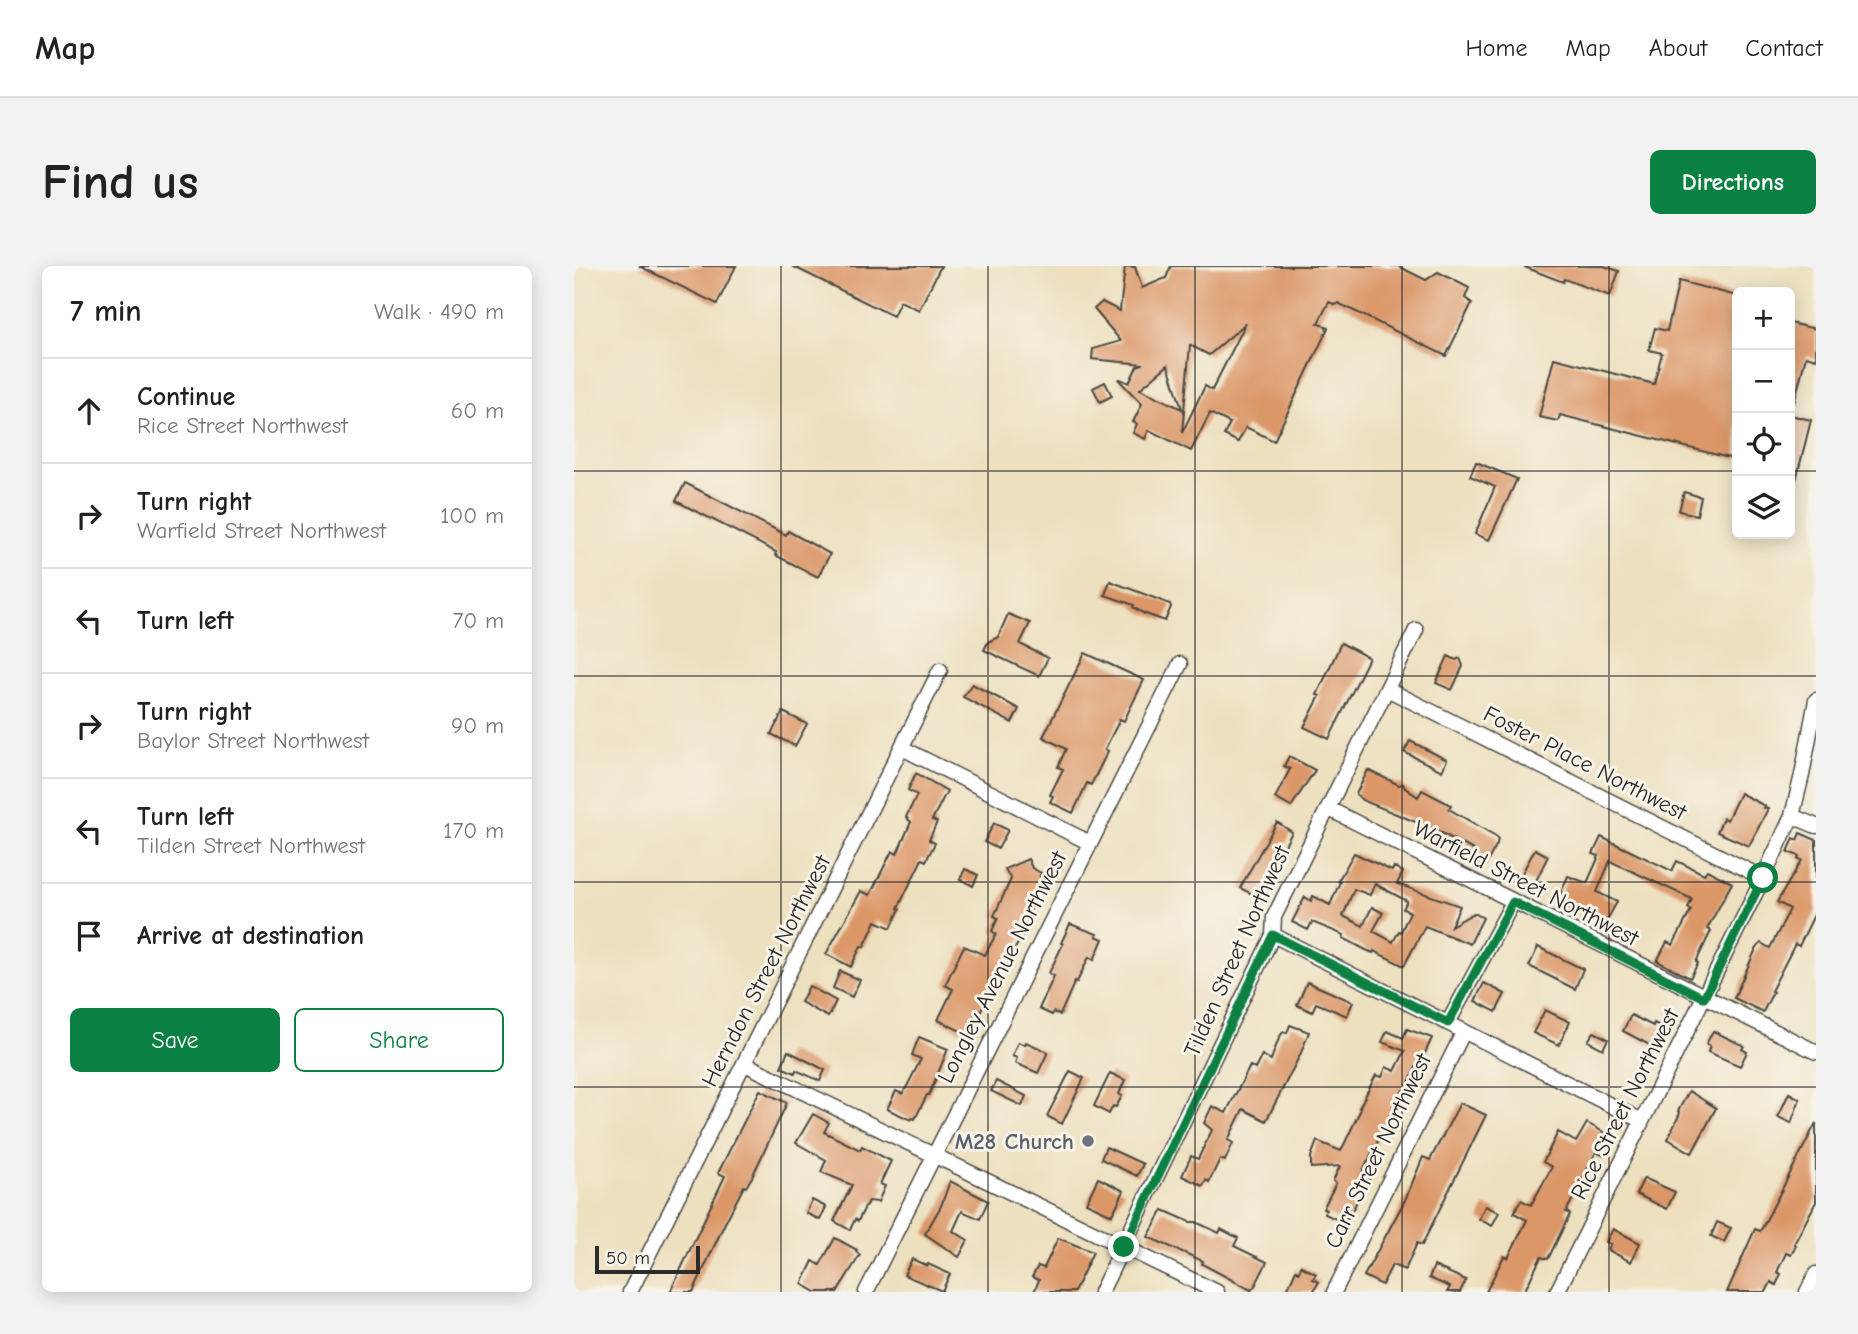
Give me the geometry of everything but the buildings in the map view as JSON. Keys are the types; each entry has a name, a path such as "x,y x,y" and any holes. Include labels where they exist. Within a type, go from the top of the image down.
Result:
{"street":[{"name":"Tilden Street Northwest","path":"1101,1292 1273,935 1274,917 1416,630"},
{"name":"Longley Avenue Northwest","path":"866,1292 1180,664"},
{"name":"Herndon Street Northwest","path":"631,1292 940,670"},
{"name":"Foster Place Northwest","path":"1387,689 1763,878"},
{"name":"Rice Street Northwest","path":"1557,1292 1792,816 1816,700"},
{"path":"902,748 1090,843"},
{"name":"Warfield Street Northwest","path":"1329,809 1816,1052"},
{"path":"1792,816 1816,826"},
{"path":"1448,1023 1513,902"},
{"path":"1273,935 1642,1121"},
{"name":"Carr Street Northwest","path":"1334,1292 1464,1031"},
{"path":"745,1063 1217,1292"},
{"path":"1807,1292 1816,1274"}],"place":[{"name":"M28 Church","path":"1088,1141"}],"route":[{"path":"1124,1247 1273,935 1448,1023 1513,902 1704,998 1763,878"}]}
